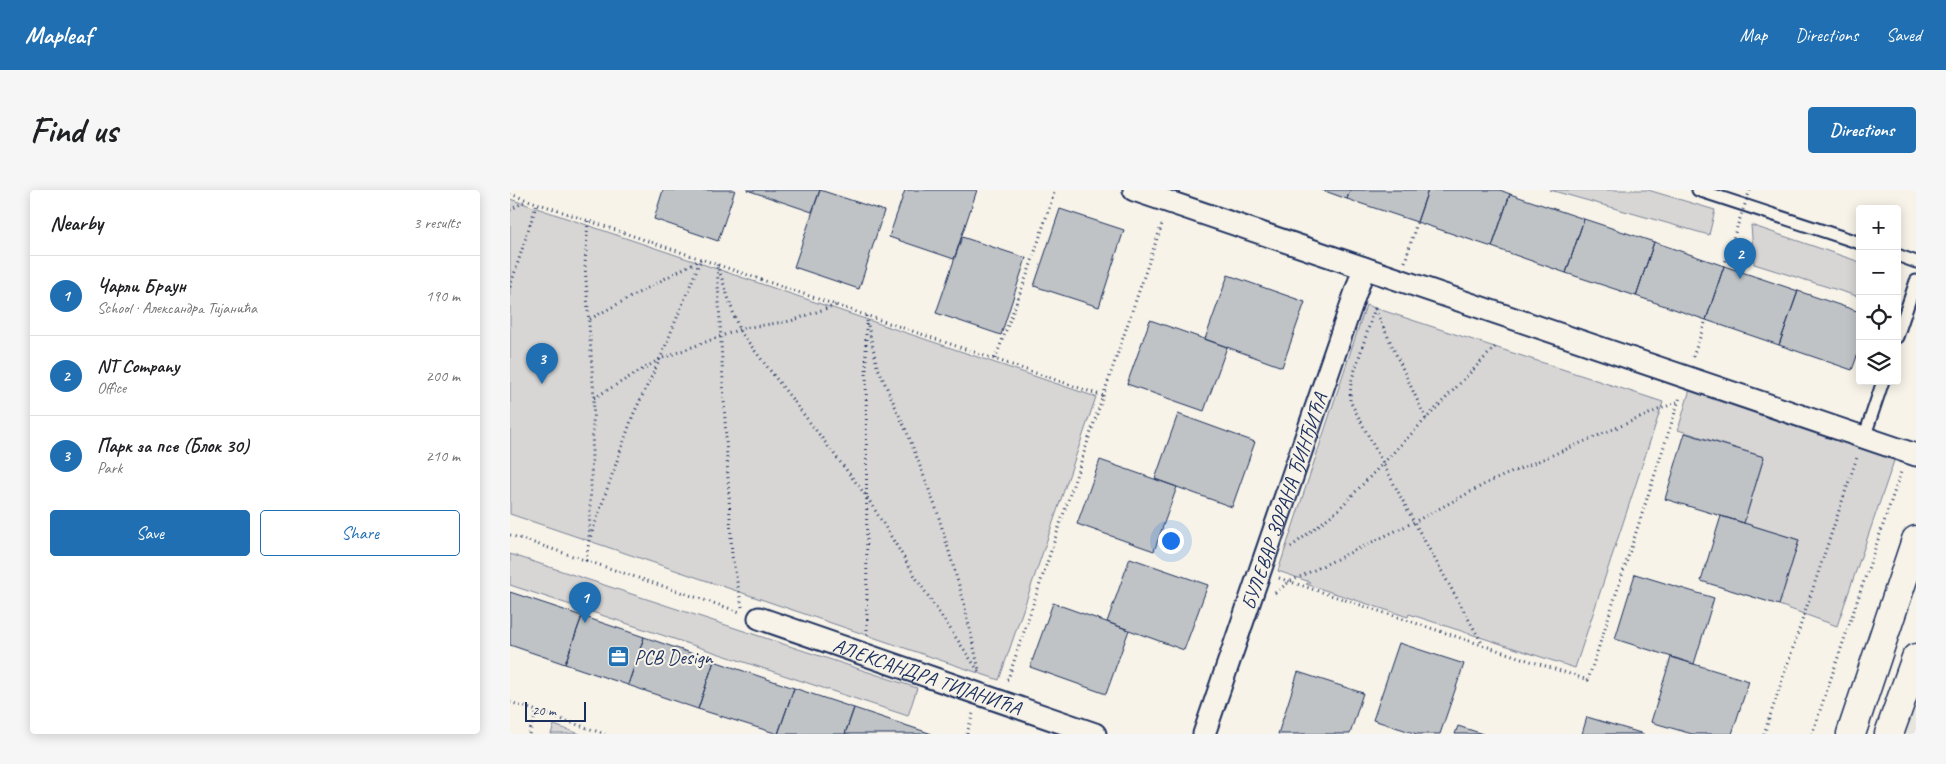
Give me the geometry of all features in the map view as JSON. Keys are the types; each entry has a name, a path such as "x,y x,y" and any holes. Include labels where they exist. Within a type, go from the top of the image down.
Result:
{"street":[{"path":"1134,190 1399,280 1689,367 1864,438 1912,454"},
{"name":"БУЛЕВАР ЗОРАНА ЂИНЂИЋА","path":"1204,734 1364,268"},
{"path":"1851,734 1916,540"},
{"name":"АЛЕКСАНДРА ТИЈАНИЋА","path":"759,618 867,655 989,690 1095,734"},
{"path":"1889,734 1916,658"}],"lane":[{"path":"1698,190 1856,242"},
{"path":"1901,256 1916,262"},
{"path":"1901,326 1916,281"},
{"path":"1864,438 1882,385"}],"path":[{"path":"995,359 1030,267 1055,190"},
{"path":"1724,266 1750,190"},
{"path":"510,194 1103,396"},
{"path":"510,210 528,200"},
{"path":"967,734 974,712 989,690 1008,679 1170,202"},
{"path":"510,287 536,203"},
{"path":"586,561 589,541 594,398 585,264 588,221"},
{"path":"1399,280 1417,222"},
{"path":"590,319 701,259"},
{"path":"589,541 633,415 660,359 701,259"},
{"path":"717,264 739,330 866,496 918,581 980,673 989,690"},
{"path":"510,535 743,613 732,556 717,264"},
{"path":"594,398 660,359 739,330 791,321 836,305"},
{"path":"1426,418 1375,308 1351,382 1350,401 1414,522 1484,646"},
{"path":"866,316 867,655"},
{"path":"866,316 877,366 909,437 937,511 963,599 980,673"},
{"path":"1259,572 1588,680 1689,367 1706,320"},
{"path":"1290,548 1338,510 1495,347"},
{"path":"1248,604 1275,593 1289,582 1414,522 1489,482 1678,402"},
{"path":"1764,734 1864,438"},
{"path":"1812,734 1912,454"},
{"path":"510,702 605,734"},
{"path":"529,734 537,711"}],"shaded area":[{"path":"1550,190 1648,190 1715,210 1709,235"},
{"path":"510,199 1096,397 999,680 510,514"},
{"path":"1751,225 1856,261 1856,296 1754,264"},
{"path":"1366,305 1663,402 1575,668 1409,614 1408,617 1306,584 1310,582 1278,571"},
{"path":"1690,389 1895,458 1837,626 1779,605 1799,540 1744,523 1764,457 1678,430"},
{"path":"510,554 917,688 908,716 510,585"},
{"path":"1916,691 1916,734 1901,734"},
{"path":"554,725 580,734 551,734"}],"building":[{"path":"663,190 735,190 718,241 654,219"},
{"path":"747,190 820,190 812,212"},
{"path":"820,190 884,211 859,289 794,267"},
{"path":"905,190 977,190 954,259 889,237"},
{"path":"1322,190 1350,190 1347,199"},
{"path":"1350,190 1428,190 1417,222 1347,199"},
{"path":"1428,190 1500,190 1510,194 1492,247 1417,222"},
{"path":"1510,194 1584,219 1566,273 1492,247"},
{"path":"1060,209 1124,230 1099,307 1034,286"},
{"path":"1584,219 1654,242 1636,296 1566,273"},
{"path":"962,237 1026,258 1001,335 936,313"},
{"path":"1654,242 1724,266 1706,320 1636,296"},
{"path":"1724,266 1798,291 1779,345 1706,320"},
{"path":"1228,275 1305,302 1282,367 1205,339"},
{"path":"1798,291 1856,311 1856,359 1852,370 1779,345"},
{"path":"1150,320 1227,347 1204,411 1127,384"},
{"path":"1178,414 1255,442 1232,507 1155,479"},
{"path":"1685,433 1764,457 1744,523 1665,499"},
{"path":"1100,460 1177,487 1154,551 1077,524"},
{"path":"1721,516 1799,540 1779,605 1701,581"},
{"path":"1130,558 1208,585 1184,650 1107,622"},
{"path":"1635,574 1714,598 1694,664 1615,639"},
{"path":"510,592 582,616 565,664 510,645"},
{"path":"1053,603 1129,630 1106,694 1030,667"},
{"path":"582,616 644,637 628,685 565,664"},
{"path":"644,637 714,661 698,709 628,685"},
{"path":"1399,643 1464,664 1440,734 1417,734 1373,720"},
{"path":"1671,657 1749,681 1732,734 1692,734 1651,722"},
{"path":"714,661 794,688 778,734 698,709"},
{"path":"1298,672 1363,693 1350,734 1278,734"},
{"path":"794,688 854,708 845,734 778,734"},
{"path":"854,708 932,734 845,734"},
{"path":"1587,717 1644,734 1582,734"},
{"path":"1458,726 1483,734 1455,734"}],"place":[{"name":"NT Company","path":"1740,279"},
{"name":"Парк за псе (Блок 30)","path":"542,384"},
{"name":"Чарли Браун","path":"585,623"},
{"name":"PCB Design","path":"618,657"}]}
